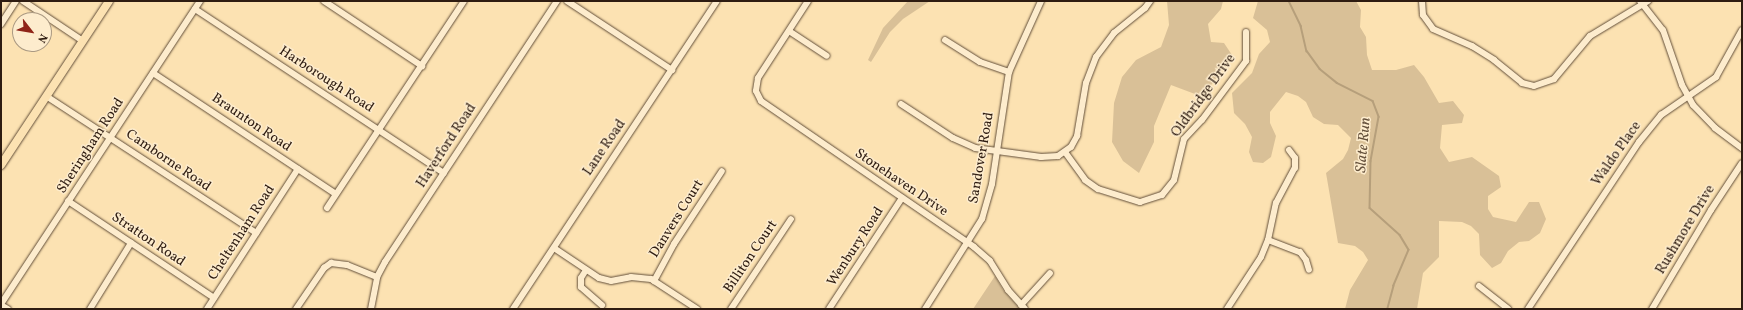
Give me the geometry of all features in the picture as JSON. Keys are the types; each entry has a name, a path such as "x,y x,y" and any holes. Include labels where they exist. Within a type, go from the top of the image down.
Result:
{"main road":[{"path":"1,165 109,1"}],"street":[{"path":"1,24 16,1"},
{"path":"22,1 83,41"},
{"name":"Sheringham Road","path":"1,304 200,1"},
{"path":"324,1 422,66"},
{"path":"327,208 464,1"},
{"name":"Haverford Road","path":"371,309 377,277 444,172 557,1"},
{"path":"567,1 672,70"},
{"name":"Lane Road","path":"514,309 718,1"},
{"path":"808,1 789,31 827,56"},
{"name":"Sandover Road","path":"925,309 982,219 992,184 1009,72 1040,1"},
{"path":"902,104 960,142 997,152 1050,157 1065,152 1077,136 1086,83 1096,57 1114,33 1150,1"},
{"path":"1422,1 1423,15 1433,29 1472,46 1494,60 1522,83 1534,86 1546,84 1560,75 1579,48 1596,32 1644,2 1663,30 1689,97 1707,121 1742,148"},
{"name":"Harborough Road","path":"195,9 444,172"},
{"name":"Waldo Place","path":"1528,309 1639,142 1660,115 1689,97 1716,77 1742,30"},
{"name":"Stonehaven Drive","path":"789,31 758,78 756,87 757,96 767,107 968,243 990,261 1008,290 1023,307"},
{"name":"Oldbridge Drive","path":"1065,152 1084,180 1098,189 1140,202 1162,195 1174,180 1184,139 1202,120 1246,61 1246,32"},
{"path":"945,40 980,62 1009,72"},
{"name":"Braunton Road","path":"153,73 336,194"},
{"name":"Camborne Road","path":"46,96 256,233"},
{"path":"1228,309 1259,261 1268,240 1276,203 1295,168 1295,158 1289,150"},
{"name":"Rushmore Drive","path":"1652,309 1711,210 1742,164"},
{"name":"Cheltenham Road","path":"207,309 298,169"},
{"name":"Danvers Court","path":"654,281 674,244 722,171"},
{"name":"Wenbury Road","path":"829,309 902,198"},
{"name":"Stratton Road","path":"68,201 214,298"},
{"name":"Billiton Court","path":"731,309 791,219"},
{"path":"1268,240 1300,252 1306,260 1309,270"},
{"path":"90,309 131,243"},
{"path":"554,248 586,270 604,280 641,277 654,281 697,309"},
{"path":"296,309 321,272 331,263 347,265 377,277"},
{"path":"586,270 581,278 581,287 602,305"},
{"path":"1023,307 1050,273"},
{"path":"1479,286 1508,309"},
{"path":"1,304 8,309"}],"shaded area":[{"path":"908,1 930,1 903,19 890,32 871,62 868,60 883,28"},
{"path":"1167,1 1223,1 1221,9 1208,24 1211,42 1224,43 1232,55 1203,97 1171,85 1154,126 1154,142 1139,173 1123,161 1112,142 1114,103 1122,77 1136,60 1161,47 1169,25"},
{"path":"1258,1 1356,1 1361,10 1360,27 1366,37 1367,55 1372,70 1396,70 1414,65 1424,77 1439,103 1453,101 1464,115 1462,123 1442,125 1440,148 1449,162 1472,157 1499,176 1501,187 1488,196 1488,209 1493,217 1516,222 1529,202 1539,202 1546,219 1540,233 1529,241 1519,242 1508,251 1501,263 1492,268 1480,255 1479,234 1471,226 1462,222 1439,221 1439,257 1423,273 1417,309 1345,309 1350,290 1368,260 1363,252 1355,246 1338,243 1326,173 1343,159 1348,150 1351,138 1338,125 1324,124 1313,117 1306,102 1298,96 1286,92 1270,112 1270,123 1276,136 1271,157 1263,163 1253,162 1249,152 1252,137 1245,124 1234,113 1232,93 1252,73 1259,54 1270,42 1267,30 1253,18"},
{"path":"995,276 1003,290 1020,309 973,309"}],"waterway":[{"name":"Slate Run","path":"1289,1 1301,26 1307,51 1320,69 1337,83 1373,101 1379,117 1371,161 1370,208 1400,235 1409,250 1394,286 1388,309"}]}
